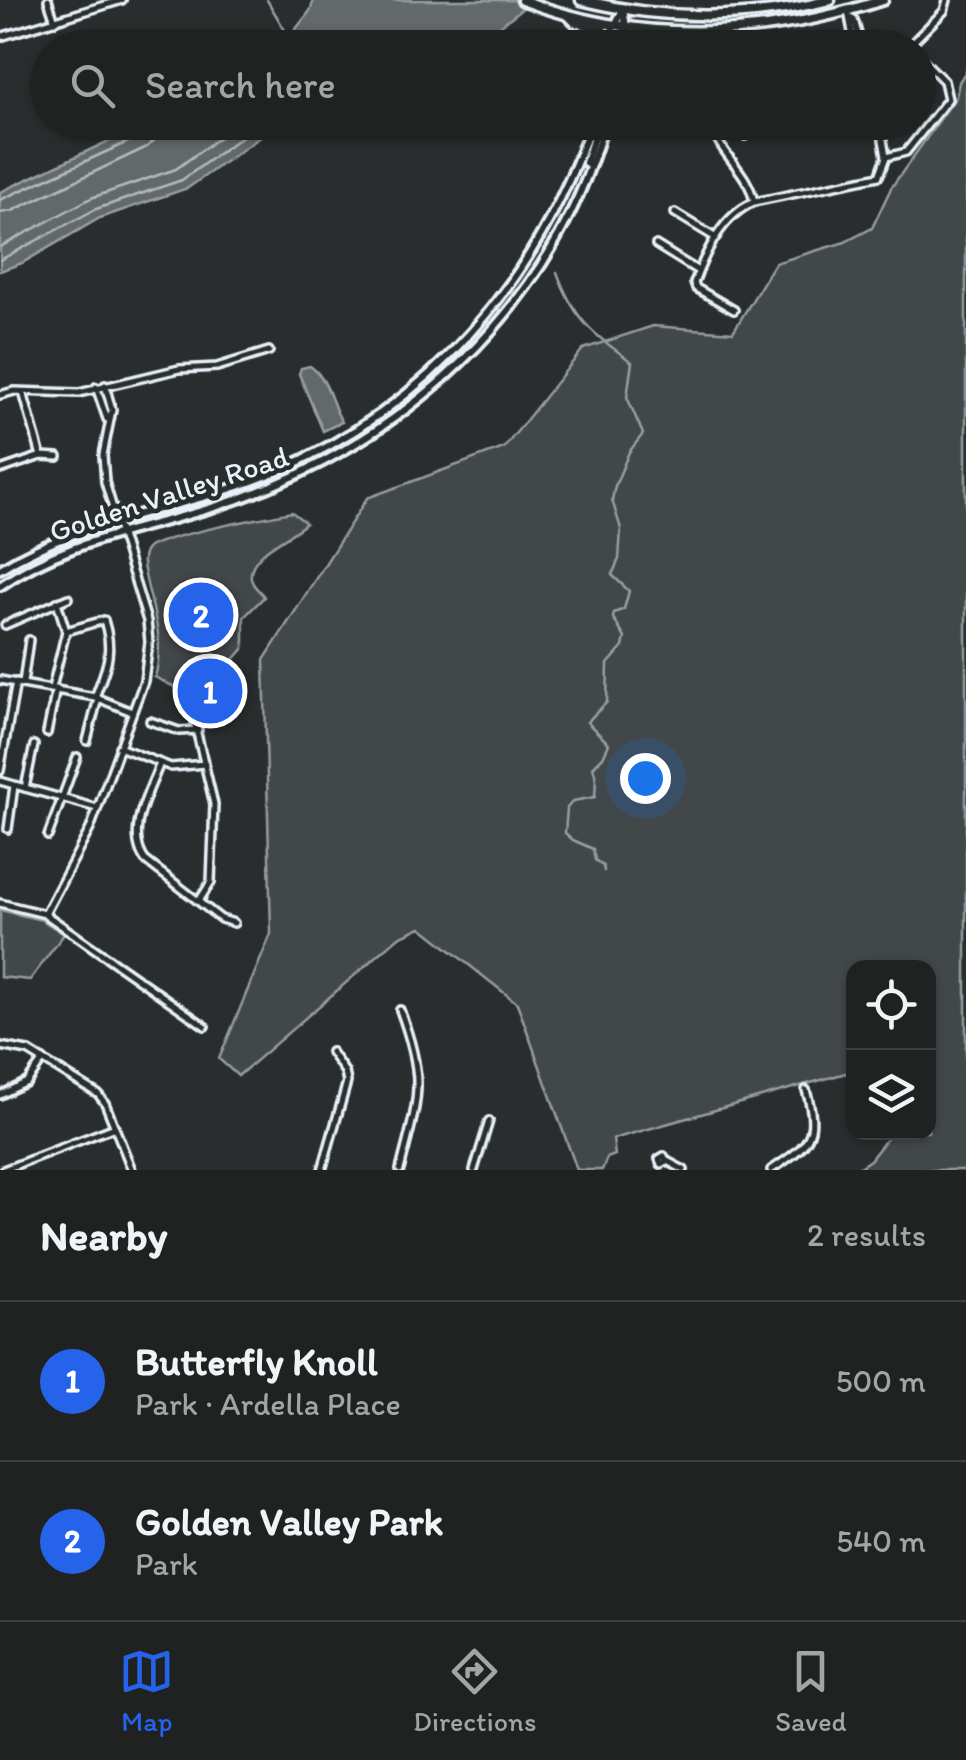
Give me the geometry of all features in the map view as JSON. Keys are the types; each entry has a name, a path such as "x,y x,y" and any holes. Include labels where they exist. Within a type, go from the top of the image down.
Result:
{"main road":[{"path":"522,0 566,14 658,30"},
{"path":"581,0 623,10 717,16 830,0"},
{"path":"849,15 853,0"},
{"path":"756,30 849,15 883,0"},
{"path":"621,30 623,10"},
{"path":"566,14 574,22 603,30"},
{"path":"619,30 621,26"},
{"name":"Golden Valley Road","path":"0,570 45,544 222,492 292,465 362,427 413,390 463,343 511,285 557,209 585,140"},
{"path":"590,168 586,163 593,140"},
{"name":"Golden Valley Road","path":"0,586 49,557 214,508 298,477 361,443 410,408 471,354 522,293 569,215 599,140"}],"street":[{"path":"48,0 55,21"},
{"path":"0,37 122,0"},
{"path":"926,30 944,11 947,0"},
{"path":"849,15 851,30"},
{"path":"936,73 944,81 948,99 936,114"},
{"path":"718,140 720,148 744,172 754,202"},
{"path":"734,310 696,288 694,283 716,238 737,210 754,202 873,179 881,174 886,157 883,140"},
{"path":"886,157 906,152 916,140"},
{"path":"674,212 716,238"},
{"path":"656,245 698,271"},
{"path":"0,395 22,391 62,394 179,370 217,367 270,351"},
{"path":"45,914 77,856 97,808 144,681 149,642 142,600 116,521 104,468 112,410 105,385"},
{"path":"96,387 108,422"},
{"path":"22,391 41,456"},
{"path":"0,470 41,456 58,457"},
{"path":"5,625 68,598"},
{"path":"47,733 66,631 57,602"},
{"path":"66,631 104,620 110,646 87,741"},
{"path":"0,771 29,640"},
{"path":"0,680 96,698 132,712"},
{"path":"150,720 178,731 196,728 214,804 214,867 211,882 199,902"},
{"path":"25,788 34,744"},
{"path":"119,748 160,764 205,764"},
{"path":"48,836 77,757"},
{"path":"160,764 137,828 138,850 145,860 221,919 234,924"},
{"path":"0,781 97,808"},
{"path":"8,829 14,786"},
{"path":"0,903 45,914 204,1026"},
{"path":"400,1010 415,1050 420,1078 400,1170"},
{"path":"0,1046 28,1051 98,1094 132,1170"},
{"path":"322,1170 347,1082 331,1052"},
{"path":"0,1094 27,1082 44,1060"},
{"path":"771,1170 808,1142 814,1126 806,1090"},
{"path":"474,1170 489,1121"},
{"path":"3,1170 115,1127"},
{"path":"667,1161 684,1170"}],"shaded area":[{"path":"966,71 966,1170 855,1170 870,1160 886,1140 936,1140 936,960 846,960 846,1073 613,1139 615,1155 607,1158 602,1170 577,1170 517,1003 421,927 399,937 238,1076 219,1059 271,934 264,660 367,498 504,448 583,349 653,326 733,332 775,263 845,242 872,228 891,188 925,140 936,140 936,125 956,97"},
{"path":"292,512 306,523 263,553 252,569 252,581 264,597 244,617 244,648 231,663 234,673 228,684 238,693 212,715 195,706 184,692 155,677 158,636 143,558 148,548 173,538"},
{"path":"0,910 42,920 64,934 30,980 0,977"}],"water":[{"path":"314,0 533,0 494,30 295,30"},
{"path":"111,140 256,140 188,188 100,218 22,263 0,271 0,192"},
{"path":"310,366 326,385 342,422 323,431 299,374 301,368"}],"waterway":[{"path":"267,0 285,30"},
{"path":"557,272 570,302 586,324 632,362 627,397 643,434 629,452 612,500 621,529 619,559 612,575 629,591 624,609 614,613 613,618 625,638 623,647 608,664 607,702 587,722 609,744 593,767 595,797 573,801 567,808 565,833 593,849 595,860 604,871"}],"place":[{"name":"Golden Valley Park","path":"201,615"},
{"name":"Butterfly Knoll","path":"210,691"}]}
